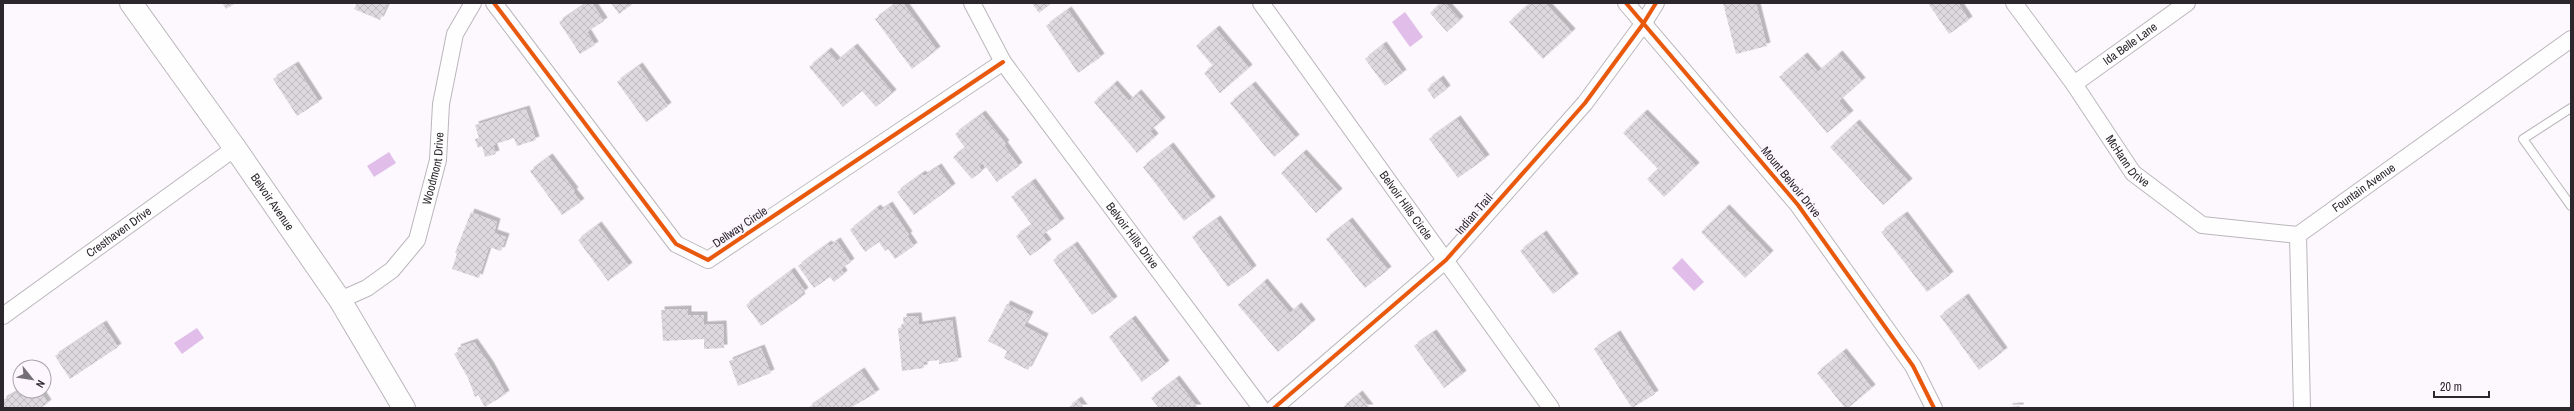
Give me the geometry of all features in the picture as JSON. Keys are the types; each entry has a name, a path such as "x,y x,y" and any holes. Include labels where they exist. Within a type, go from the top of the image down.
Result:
{"street":[{"name":"Belvoir Avenue","path":"131,3 235,148 340,300 404,408"},
{"name":"Woodmont Drive","path":"340,300 366,288 392,270 417,240 438,160 442,104 455,34 473,3"},
{"name":"Dellway Circle","path":"494,3 676,244 708,260 1003,62"},
{"path":"972,3 1003,62"},
{"name":"Belvoir Hills Circle","path":"1261,3 1551,408"},
{"name":"Mount Belvoir Drive","path":"1626,3 1798,205 1912,366 1934,408"},
{"name":"Indian Trail","path":"1274,408 1446,260 1585,103 1643,24 1656,3"},
{"name":"McHann Drive","path":"2014,3 2074,84 2133,172 2202,225 2298,235"},
{"name":"Ida Belle Lane","path":"2074,84 2187,3"},
{"name":"Fountain Avenue","path":"2298,235 2571,39"},
{"name":"Belvoir Hills Drive","path":"1003,62 1261,408"},
{"name":"Cresthaven Drive","path":"3,316 235,148"},
{"path":"2298,235 2302,408"}],"lane":[{"path":"2571,108 2523,139 2571,206"}],"shaded area":[{"path":"1405,12 1423,37 1410,47 1392,22"},
{"path":"389,152 396,163 374,177 367,166"},
{"path":"1682,258 1704,282 1694,291 1672,268"},
{"path":"197,328 204,338 182,354 174,343"}],"building":[{"path":"222,3 236,3 226,9"},
{"path":"357,3 388,3 380,20 354,9"},
{"path":"587,3 592,3 604,21 587,32 595,45 580,54 559,22"},
{"path":"611,3 634,3 619,14"},
{"path":"897,3 903,3 937,50 912,69 875,19"},
{"path":"1032,3 1052,3 1039,13"},
{"path":"1441,3 1445,3 1460,20 1447,32 1430,13"},
{"path":"1530,3 1545,3 1572,32 1543,59 1509,22"},
{"path":"1723,3 1756,3 1767,46 1736,54"},
{"path":"1928,3 1958,3 1969,20 1949,34"},
{"path":"1068,10 1101,57 1078,73 1046,26"},
{"path":"1216,29 1249,68 1220,93 1204,73 1213,66 1196,46"},
{"path":"1383,45 1403,73 1385,86 1365,59"},
{"path":"854,47 893,93 876,107 862,91 843,107 809,67 828,51 837,61"},
{"path":"1839,54 1862,81 1839,101 1850,114 1827,133 1779,77 1804,56 1818,72"},
{"path":"295,65 319,102 297,116 273,79"},
{"path":"639,66 668,106 646,122 617,82"},
{"path":"1440,79 1447,89 1434,99 1427,89"},
{"path":"1114,84 1129,101 1138,93 1162,121 1150,131 1155,137 1137,153 1094,102"},
{"path":"1252,85 1296,138 1274,157 1230,103"},
{"path":"526,109 536,140 517,146 514,138 493,145 496,154 485,157 482,146 478,148 475,139 479,138 475,125"},
{"path":"1644,113 1696,166 1664,197 1647,179 1658,169 1623,133"},
{"path":"982,114 1006,144 1004,145 1019,166 997,182 983,163 979,166 982,171 972,179 953,157 965,148 955,134"},
{"path":"1457,119 1486,158 1458,178 1429,139"},
{"path":"1856,123 1909,182 1883,205 1830,147"},
{"path":"1170,146 1212,200 1184,221 1143,167"},
{"path":"1303,153 1339,192 1316,213 1281,173"},
{"path":"549,157 575,191 573,192 581,202 562,215 530,171"},
{"path":"938,167 952,187 914,215 897,192 922,174 924,176"},
{"path":"1032,182 1061,222 1042,235 1048,243 1030,256 1016,236 1032,225 1011,197"},
{"path":"889,205 909,235 907,236 914,246 895,259 888,249 885,251 879,242 865,252 850,230 877,208 880,211"},
{"path":"1726,208 1770,254 1745,278 1701,232"},
{"path":"471,212 497,222 494,233 506,237 501,251 489,247 479,278 452,269 457,254 455,253"},
{"path":"1904,215 1950,275 1927,292 1881,232"},
{"path":"1217,219 1253,269 1228,287 1192,237"},
{"path":"1349,221 1388,270 1365,288 1326,239"},
{"path":"598,225 629,266 608,281 578,240"},
{"path":"1543,234 1575,277 1553,294 1520,251"},
{"path":"837,241 851,262 841,269 844,274 834,282 830,277 814,288 798,266 828,244 830,246"},
{"path":"1074,245 1114,300 1092,315 1053,260"},
{"path":"791,271 805,291 800,295 802,297 761,326 746,305"},
{"path":"1264,282 1290,313 1298,306 1312,323 1278,352 1238,305"},
{"path":"1965,297 2004,351 1979,370 1940,316"},
{"path":"1007,304 1030,315 1024,326 1045,337 1028,370 1004,358 1007,351 988,341"},
{"path":"688,309 688,315 704,315 704,325 723,324 724,348 704,349 704,339 663,341 661,310"},
{"path":"918,316 919,325 952,320 958,361 939,364 939,360 923,362 924,368 902,371 898,328 904,327 903,317"},
{"path":"1132,319 1166,364 1142,382 1109,337"},
{"path":"103,324 118,347 70,379 55,356"},
{"path":"1433,333 1463,374 1444,388 1414,346"},
{"path":"1617,334 1655,394 1632,408 1594,349"},
{"path":"474,342 490,365 506,394 485,407 478,395 475,397 468,378 454,354 459,351 457,348"},
{"path":"761,348 771,373 738,386 729,361"},
{"path":"1843,352 1872,388 1848,408 1845,408 1817,373"},
{"path":"861,371 876,393 850,408 808,408"},
{"path":"1176,379 1198,408 1159,408 1151,398"},
{"path":"1359,394 1370,408 1342,408"},
{"path":"12,395 12,399 45,399 48,403 41,408 3,408 3,400"},
{"path":"1078,400 1084,408 1068,408"},
{"path":"2020,406 2020,408 2009,408 2009,407"}],"cycle path":[{"path":"494,3 676,244 708,260 1003,62"},
{"path":"1626,3 1798,205 1913,366 1934,408"},
{"path":"1274,408 1446,260 1585,103 1643,24 1656,3"}]}
